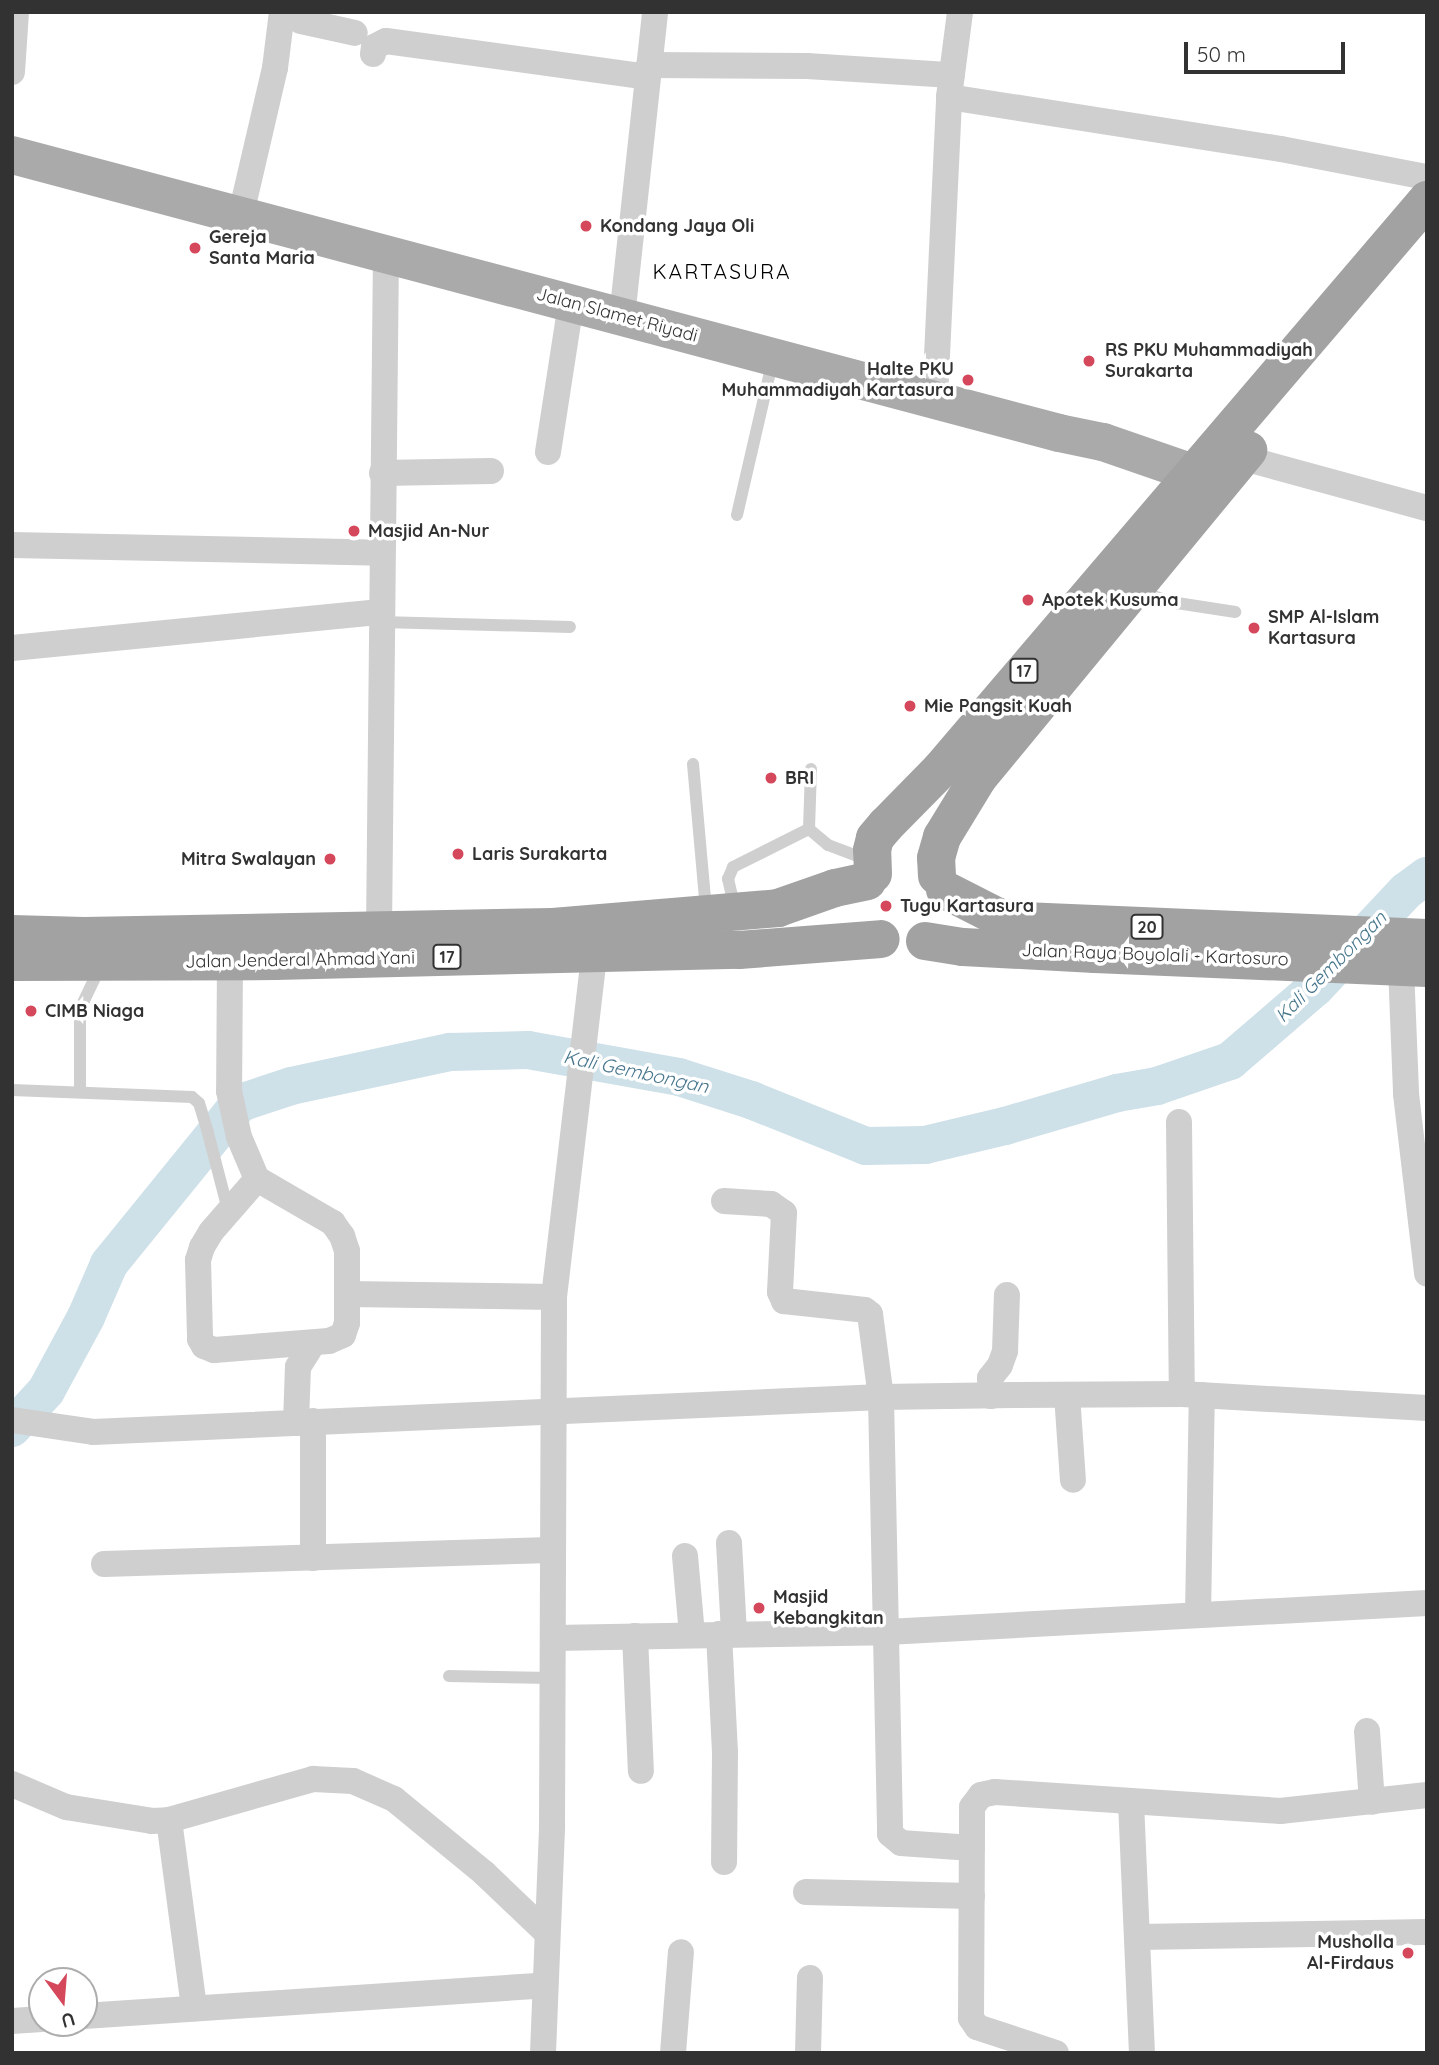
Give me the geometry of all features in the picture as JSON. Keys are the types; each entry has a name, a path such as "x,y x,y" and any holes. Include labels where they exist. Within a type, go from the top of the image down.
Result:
{"highway":[{"name":"17","path":"1427,200 1274,379 1216,466 1131,589 963,801 938,849 941,883 947,906 943,923 925,940 903,946 881,939 868,926 861,909 876,838 886,825 940,770 1216,466 1314,373 1427,241"},
{"name":"17","path":"870,872 905,860 917,862 941,883"},
{"name":"Jalan Jenderal Ahmad Yani","path":"12,934 553,927 778,908 835,888 870,872"},
{"name":"Jalan Raya Boyolali - Kartosuro","path":"941,883 998,917 1023,921 1397,951"},
{"name":"Jalan Jenderal Ahmad Yani","path":"12,962 102,964 594,954 739,950 881,939"},
{"name":"Jalan Raya Boyolali - Kartosuro","path":"925,940 963,947 1324,962 1397,951"}],"main road":[{"name":"Jalan Slamet Riyadi","path":"12,155 1059,433 1216,466"}],"street":[{"path":"12,72 16,12"},
{"path":"242,214 275,68 282,12"},
{"path":"294,12 301,20 355,33"},
{"path":"622,317 655,12"},
{"path":"935,398 951,86 960,12"},
{"path":"373,54 374,47 386,41 649,71 807,66 951,86 1427,177"},
{"path":"379,931 380,617 386,253"},
{"path":"548,452 571,303"},
{"path":"1216,466 1427,508"},
{"path":"383,473 491,471"},
{"path":"12,545 381,553"},
{"path":"12,648 380,617"},
{"path":"1397,951 1406,1094 1427,1274"},
{"path":"543,2053 551,1838 554,1638 551,1550 554,1297 594,954"},
{"path":"230,961 227,1079 239,1137 257,1179 333,1223 347,1251 347,1323 343,1335 329,1342 214,1350 204,1346 200,1339 198,1260 211,1232 257,1179"},
{"path":"1179,1122 1192,1395 1198,1615"},
{"path":"724,1201 771,1204 784,1213 780,1294 784,1301 867,1310 881,1397 890,1834 901,1843 972,1848"},
{"path":"347,1294 554,1297"},
{"path":"991,1396 990,1378 1000,1365 1005,1351 1007,1296"},
{"path":"313,1343 298,1367 305,1422 313,1558"},
{"path":"1068,1395 1073,1480"},
{"path":"14,1421 93,1432 881,1397 1068,1395 1192,1395 1427,1408"},
{"path":"724,1862 729,1543"},
{"path":"104,1564 551,1550"},
{"path":"685,1556 692,1634"},
{"path":"554,1638 887,1632 1427,1603"},
{"path":"635,1636 641,1771"},
{"path":"1367,1731 1372,1802"},
{"path":"12,1784 46,1801 93,1814 152,1821 169,1820 313,1779 353,1781 394,1799 484,1873 546,1932"},
{"path":"1056,2053 977,2027 972,2021 973,1804 987,1793 1280,1811 1427,1795"},
{"path":"1131,1802 1142,2053"},
{"path":"169,1820 194,2008"},
{"path":"806,1892 972,1896"},
{"path":"1138,1937 1427,1931"},
{"path":"673,2053 681,1952"},
{"path":"808,2053 810,1978"},
{"path":"98,2015 545,1985"}],"lane":[{"path":"737,515 774,356"},
{"path":"1131,589 1177,603 1235,612"},
{"path":"380,617 570,627"},
{"path":"693,764 721,913"},
{"path":"811,769 810,829 828,845 870,872"},
{"path":"721,913 733,867 810,829"},
{"path":"80,1090 80,1009 102,964"},
{"path":"12,1090 187,1095 199,1103 229,1212"},
{"path":"449,1676 553,1678"}],"waterway":[{"name":"Kali Gembongan","path":"12,1428 46,1391 86,1317 109,1264 240,1103 291,1086 450,1052 528,1050 679,1077 751,1100 866,1146 925,1145 1005,1126 1117,1093 1157,1086 1230,1061 1315,988 1406,891 1427,876"}],"place":[{"name":"Kondang Jaya Oli","path":"586,226"},
{"name":"Gereja Santa Maria","path":"195,248"},
{"name":"RS PKU Muhammadiyah Surakarta","path":"1089,361"},
{"name":"Halte PKU Muhammadiyah Kartasura","path":"968,380"},
{"name":"Masjid An-Nur","path":"354,531"},
{"name":"Apotek Kusuma","path":"1028,600"},
{"name":"SMP Al-Islam Kartasura","path":"1254,628"},
{"name":"Mie Pangsit Kuah","path":"910,706"},
{"name":"BRI","path":"771,778"},
{"name":"Laris Surakarta","path":"458,854"},
{"name":"Mitra Swalayan","path":"330,859"},
{"name":"Tugu Kartasura","path":"886,906"},
{"name":"CIMB Niaga","path":"31,1011"},
{"name":"Masjid Kebangkitan","path":"759,1608"},
{"name":"Musholla Al-Firdaus","path":"1408,1953"}],"district":[{"name":"KARTASURA","path":"722,271"}]}
